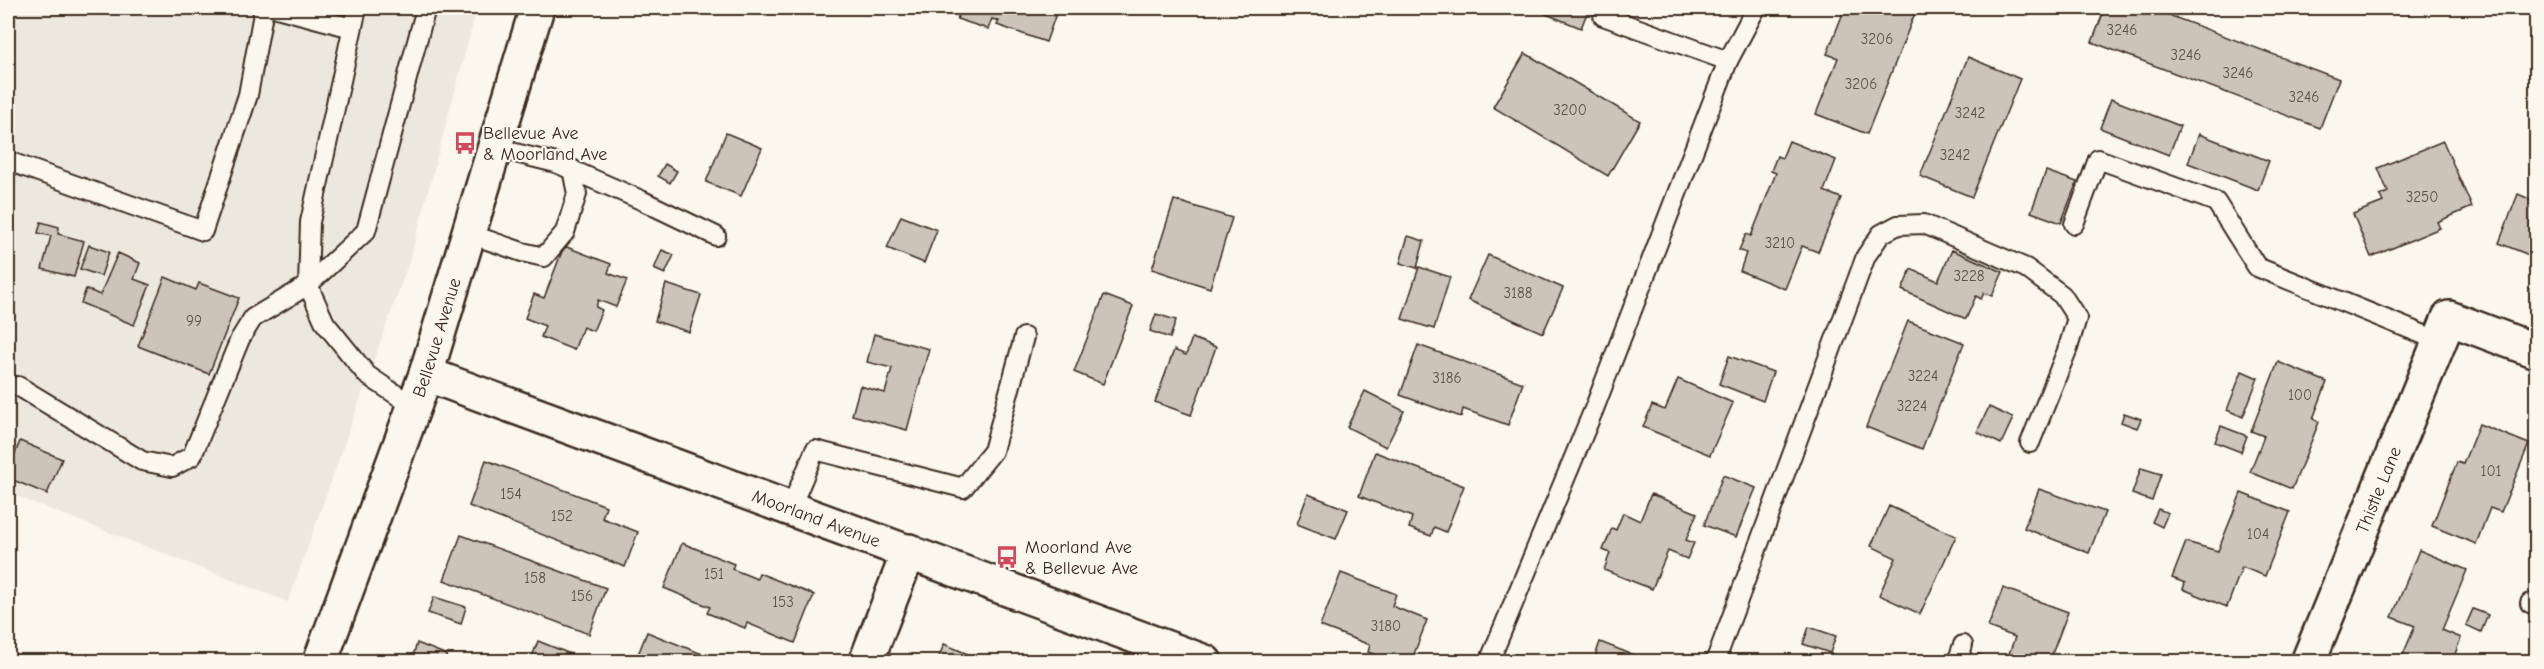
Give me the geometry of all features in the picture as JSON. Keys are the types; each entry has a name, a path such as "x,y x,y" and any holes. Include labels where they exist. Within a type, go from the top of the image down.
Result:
{"street":[{"name":"Bellevue Avenue","path":"320,662 426,374 537,8"},
{"path":"2444,329 2536,351"},
{"name":"Thistle Lane","path":"2308,662 2444,329"},
{"name":"Moorland Avenue","path":"426,374 1205,662"},
{"path":"866,662 909,551"}],"lane":[{"path":"8,161 203,231 248,95 264,8"},
{"path":"277,8 352,28"},
{"path":"357,8 310,222 308,285 325,322 367,375 413,406"},
{"path":"18,386 142,460 172,467 192,456 240,339 253,318 308,285 366,231 426,8"},
{"path":"1489,662 1594,409 1728,62 1756,8"},
{"path":"1603,16 1728,62"},
{"path":"495,148 556,163 716,236"},
{"path":"2074,224 2098,159 2216,202 2257,267 2444,329"},
{"path":"468,233 522,252 544,257 565,232 577,194 572,170"},
{"path":"1715,662 1866,256 1881,234 1898,225 1924,224 1940,229 2026,268 2062,295 2077,318 2068,348 2030,443"},
{"path":"790,507 815,450 963,488 993,452 1024,337"}],"shaded area":[{"path":"8,8 477,8 411,256 288,602 8,493"}],"building":[{"path":"961,8 1058,8 1046,42 997,25 999,21 992,19 988,29 957,19"},
{"path":"1531,8 1589,8 1581,28"},
{"path":"1845,8 1917,8 1867,134 1816,114 1838,58 1827,54"},
{"path":"2105,8 2150,8 2339,79 2320,128 2092,42"},
{"path":"1525,53 1640,121 1608,176 1493,107"},
{"path":"1968,57 2020,79 1972,197 1920,176"},
{"path":"2111,99 2180,126 2169,155 2100,128"},
{"path":"726,133 762,148 741,196 706,182"},
{"path":"2199,134 2269,161 2258,190 2188,163"},
{"path":"1789,141 1836,160 1824,191 1841,198 1818,252 1802,246 1785,289 1740,271 1746,253 1739,250 1746,234 1751,236 1776,173 1771,171 1777,156 1782,158"},
{"path":"2443,141 2472,207 2437,222 2440,228 2371,257 2353,214 2383,202 2380,196 2388,192 2378,168"},
{"path":"665,164 677,171 670,183 658,176"},
{"path":"2046,171 2077,182 2061,223 2031,212"},
{"path":"2518,194 2536,202 2536,268 2531,265 2534,257 2499,243"},
{"path":"1174,200 1232,218 1210,288 1152,269"},
{"path":"901,216 937,230 924,263 887,248"},
{"path":"41,222 59,227 58,234 84,241 74,277 42,269 51,236 38,233"},
{"path":"1408,236 1424,241 1417,268 1400,263"},
{"path":"89,245 109,252 101,276 80,269"},
{"path":"564,246 611,264 608,273 627,280 616,307 598,300 596,307 602,310 593,331 583,327 574,350 541,337 545,326 525,318 534,294 544,298"},
{"path":"662,250 674,255 665,274 654,269"},
{"path":"1952,250 2003,272 1992,296 1984,293 1981,299 1976,296 1966,319 1902,290 1911,269 1938,281"},
{"path":"118,253 140,263 134,279 150,285 134,325 81,303 86,289 100,295"},
{"path":"1488,255 1563,288 1543,333 1468,300"},
{"path":"1419,267 1450,277 1434,329 1402,319"},
{"path":"165,277 196,290 199,283 239,298 209,374 138,346"},
{"path":"666,284 701,295 689,332 655,321"},
{"path":"1104,295 1133,306 1103,384 1074,372"},
{"path":"1156,314 1176,320 1170,338 1150,331"},
{"path":"1908,321 1964,343 1922,449 1866,427"},
{"path":"874,334 929,349 907,430 852,415 860,386 885,393 892,368 867,362"},
{"path":"1192,338 1216,347 1191,415 1155,402 1174,350 1186,355"},
{"path":"1418,345 1523,383 1508,425 1463,409 1461,417 1400,395"},
{"path":"1729,356 1773,372 1763,401 1719,384"},
{"path":"2278,362 2327,382 2313,419 2319,422 2292,489 2250,472 2264,436 2251,431"},
{"path":"2242,371 2258,378 2243,417 2227,410"},
{"path":"1678,379 1733,403 1710,455 1643,427 1652,405 1665,410"},
{"path":"1365,391 1404,411 1386,447 1347,427"},
{"path":"1989,407 2013,418 2001,444 1977,432"},
{"path":"2124,413 2141,419 2137,428 2121,422"},
{"path":"2479,424 2529,444 2501,512 2490,508 2476,544 2432,526 2457,462 2463,464"},
{"path":"2221,426 2247,436 2241,452 2215,442"},
{"path":"20,441 62,459 47,494 8,478 8,472"},
{"path":"1375,452 1464,486 1446,532 1434,527 1431,536 1409,528 1412,517 1359,496"},
{"path":"486,460 606,506 602,518 638,532 625,567 469,506"},
{"path":"2141,468 2161,474 2152,501 2132,494"},
{"path":"1723,475 1756,488 1736,537 1704,525"},
{"path":"2039,489 2105,512 2089,553 2024,528"},
{"path":"2241,493 2290,512 2265,576 2242,567 2227,607 2183,589 2185,583 2172,578 2186,542 2218,551"},
{"path":"1308,494 1348,510 1336,539 1297,524"},
{"path":"1651,494 1697,513 1686,540 1694,543 1687,559 1668,551 1652,589 1604,570 1610,553 1603,550 1612,528 1616,530 1623,513 1640,521"},
{"path":"1889,506 1956,536 1920,614 1879,595 1896,558 1871,546"},
{"path":"2158,509 2168,513 2162,527 2152,522"},
{"path":"461,535 606,588 589,634 444,580"},
{"path":"682,543 734,564 732,569 757,579 759,573 814,595 795,643 747,623 745,628 707,613 710,607 664,588"},
{"path":"2419,550 2467,570 2442,630 2461,638 2452,662 2400,662 2415,626 2392,617"},
{"path":"1341,573 1396,594 1392,606 1427,620 1411,662 1393,662 1368,652 1370,645 1320,626"},
{"path":"2003,588 2068,612 2049,662 2006,662 2015,637 1988,627"},
{"path":"434,597 466,607 461,624 428,613"},
{"path":"2473,609 2488,615 2481,632 2466,625"},
{"path":"1809,627 1836,636 1830,653 1803,644"},
{"path":"647,632 722,662 635,662"},
{"path":"538,641 588,661 588,662 530,662"},
{"path":"1600,642 1649,661 1649,662 1593,662"},
{"path":"417,643 447,655 445,662 411,662"},
{"path":"944,644 987,662 937,662"},
{"path":"1979,654 1998,662 1977,662"}],"place":[{"name":"Bellevue Ave & Moorland Ave","path":"465,143"},
{"name":"Moorland Ave & Bellevue Ave","path":"1007,557"}]}
